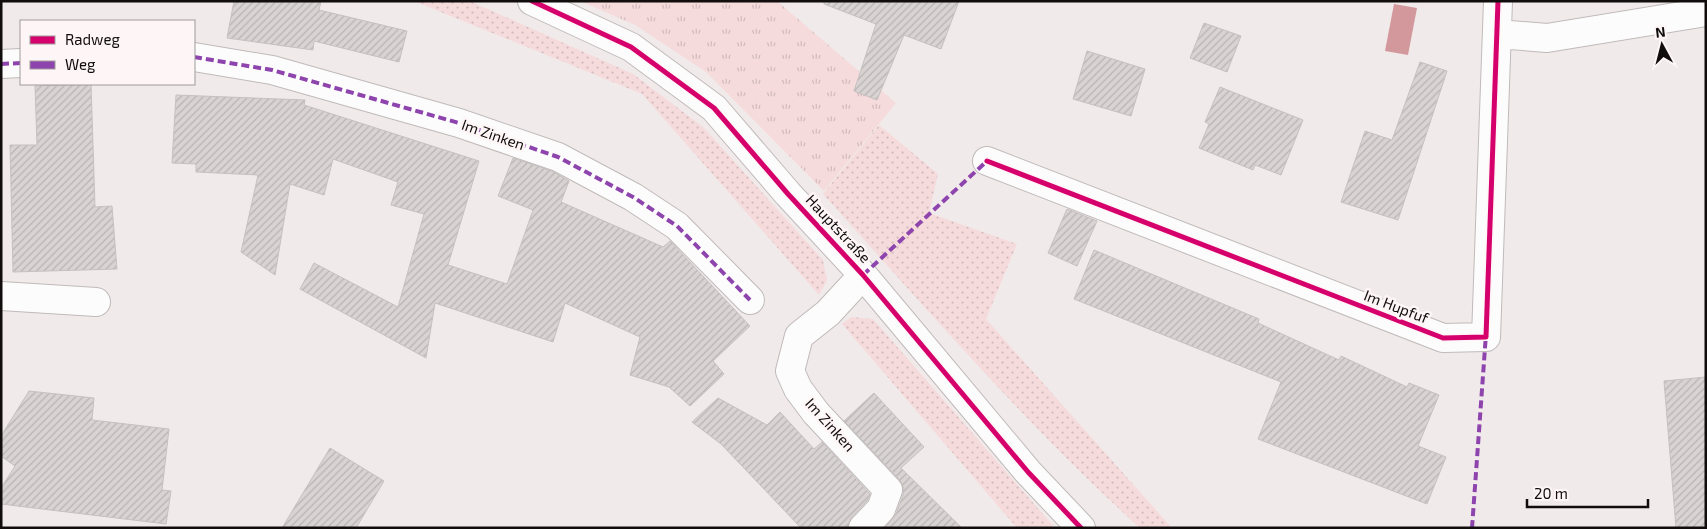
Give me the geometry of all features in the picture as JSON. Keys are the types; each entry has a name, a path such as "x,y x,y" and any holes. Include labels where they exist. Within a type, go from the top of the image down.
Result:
{"street":[{"name":"Hauptstraße","path":"532,1 630,47 714,108 788,194 863,275 1028,472 1081,528"},
{"name":"Im Hupfuf","path":"987,161 1443,338 1486,337 1498,1"},
{"path":"1497,34 1546,38 1706,12"},
{"name":"Im Zinken","path":"195,57 272,70 460,124 558,157 633,197 677,226 750,300"},
{"path":"1,64 20,63"},
{"name":"Im Zinken","path":"863,275 828,313 799,336 790,371 798,389 816,413 888,490 881,509 864,528"},
{"path":"1,296 96,302"}],"green space":[{"path":"414,1 470,1 633,74 703,127 823,260 827,280 819,295 642,94"},
{"path":"580,1 777,1 896,103 824,191 706,72 635,25"},
{"path":"879,125 938,174 929,213 1017,244 986,319 1172,528 1140,528 1098,489 977,365 823,194"},
{"path":"851,317 873,319 1055,528 1017,528 842,324"}],"shaded area":[{"path":"1394,4 1417,8 1408,55 1385,51"}],"building":[{"path":"234,1 321,1 319,10 407,31 399,62 314,41 313,50 227,38"},
{"path":"824,1 959,1 941,49 904,35 877,100 854,91 876,24 824,4"},
{"path":"1204,23 1241,36 1227,72 1190,58"},
{"path":"1087,51 1145,69 1131,116 1073,99"},
{"path":"1420,62 1447,71 1398,220 1341,202 1365,131 1392,140"},
{"path":"91,85 95,207 112,206 117,269 13,272 10,145 37,145 35,86"},
{"path":"1220,87 1303,120 1281,175 1255,165 1253,170 1199,148 1209,124 1205,122"},
{"path":"176,95 305,100 304,105 479,161 448,265 507,284 533,210 498,196 513,158 552,171 569,181 561,202 663,247 670,241 750,326 713,361 724,374 690,406 669,387 630,375 640,337 565,303 553,342 435,303 426,358 300,289 314,263 398,307 424,214 391,205 398,182 333,159 324,195 290,184 275,275 241,252 258,175 196,172 196,164 172,163"},
{"path":"1067,209 1097,221 1077,266 1048,253"},
{"path":"1094,250 1259,319 1258,323 1339,360 1341,356 1407,387 1409,383 1439,395 1418,446 1446,457 1427,504 1258,439 1281,382 1074,299"},
{"path":"1706,377 1706,528 1676,528 1664,381"},
{"path":"29,391 94,398 92,420 169,429 162,490 171,491 166,524 1,504 1,488 15,466 1,456 1,436"},
{"path":"874,393 924,447 901,468 962,528 885,528 896,514 903,495 903,486 899,479 844,421"},
{"path":"718,398 767,425 780,412 814,449 822,442 870,494 867,501 851,518 848,528 801,528 721,444 692,422"},
{"path":"330,448 384,481 356,528 282,528"}],"marked path":[{"path":"195,57 272,70 459,123 558,157 633,197 677,226 750,300"},
{"path":"1,64 20,63"},
{"path":"863,275 987,161 991,163"},
{"path":"1472,528 1486,334"}],"cycle path":[{"path":"532,1 631,47 714,108 788,194 863,275 1028,472 1081,528"},
{"path":"987,161 1443,338 1486,337 1498,1"}]}
